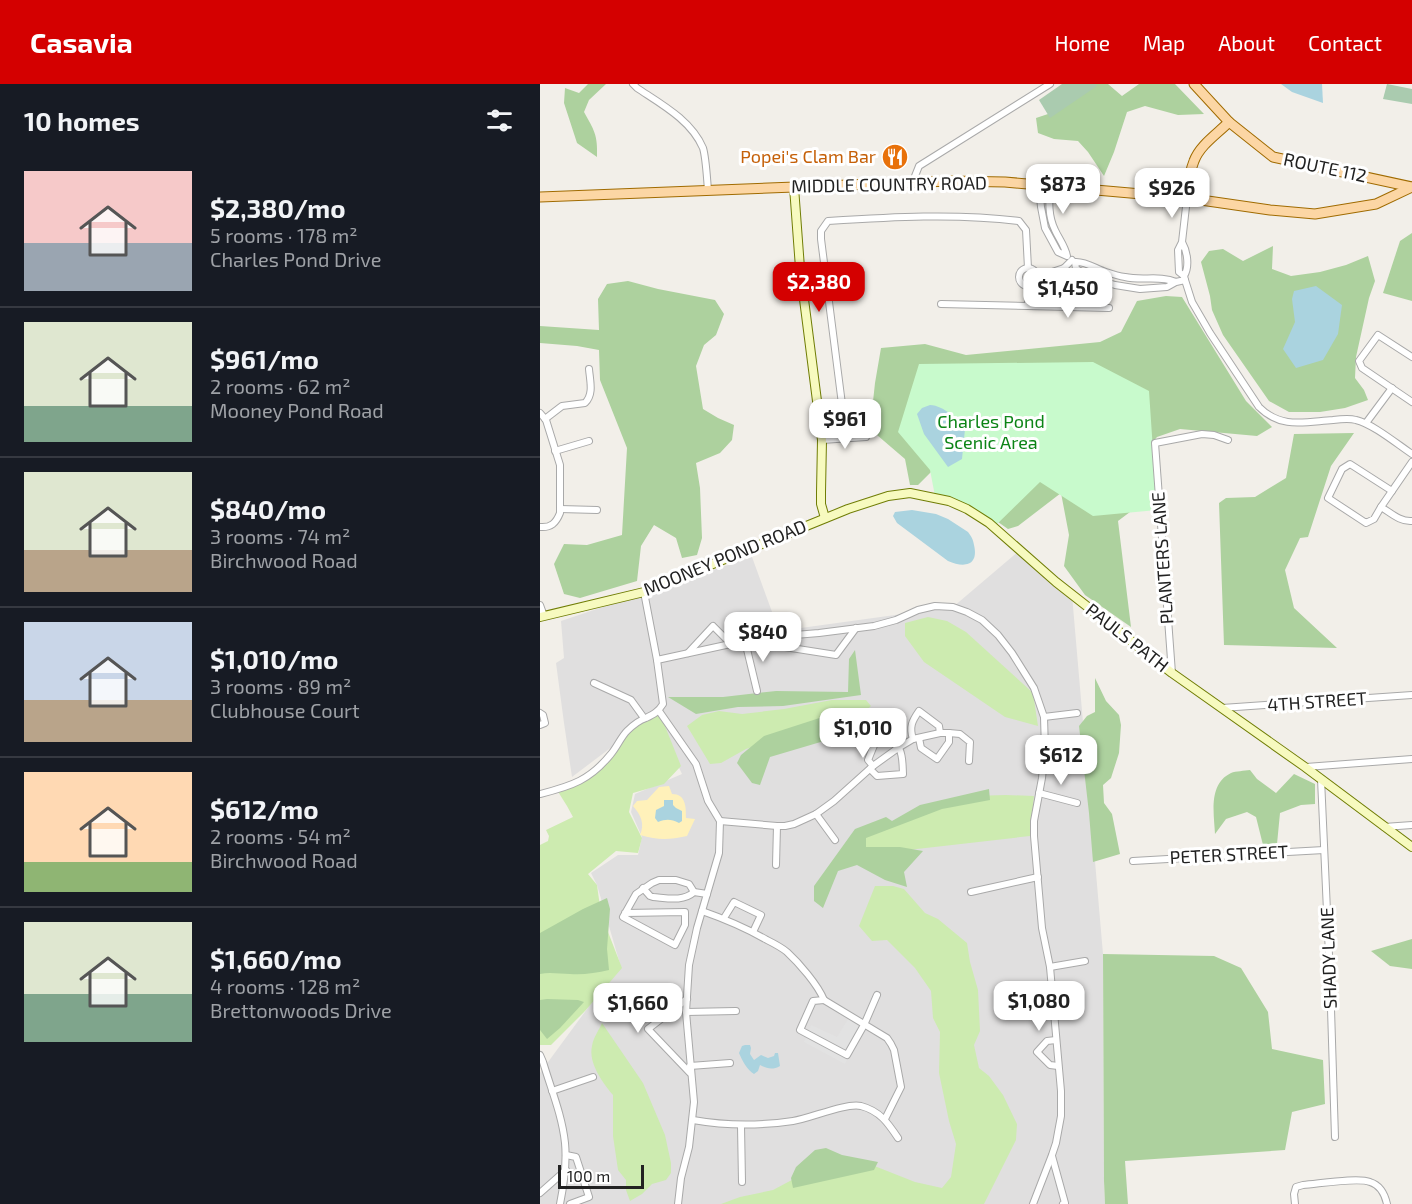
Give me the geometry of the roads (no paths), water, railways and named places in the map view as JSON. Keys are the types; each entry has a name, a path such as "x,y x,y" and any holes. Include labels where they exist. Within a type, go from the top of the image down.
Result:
{"main road":[{"name":"ROUTE 112","path":"1194,84 1229,122 1273,157 1412,187"},
{"path":"1187,198 1196,156 1202,147 1229,122"},
{"name":"MIDDLE COUNTRY ROAD","path":"540,198 913,181 970,181 1187,198 1316,214 1376,204 1412,187"}],"street":[{"path":"633,84 677,115 689,127 703,149 708,190"},
{"path":"913,181 919,166 1050,84"},
{"path":"1039,185 1045,228 1058,252 1105,272 1127,278 1166,278 1176,282 1184,278"},
{"path":"1050,186 1049,208 1053,227 1071,259"},
{"name":"MOONEY POND ROAD","path":"542,617 644,592 825,518 820,492 822,440 800,268 794,187"},
{"path":"1187,198 1182,242 1178,250 1179,272 1184,278 1192,302 1209,333 1259,407 1279,421 1290,424 1353,419 1366,423 1412,454"},
{"path":"843,412 821,239 821,231 828,221 942,217 1019,221 1026,230 1028,268"},
{"path":"1029,287 1062,276 1064,268 1071,259"},
{"path":"1029,287 1019,279 1019,274 1023,270 1028,268 1038,274 1064,268"},
{"path":"1036,283 1038,274"},
{"path":"1028,306 1029,287"},
{"path":"941,304 1108,308"},
{"path":"1412,357 1378,335 1359,361 1362,368 1412,402"},
{"path":"540,527 554,524 560,509 560,470 542,416 562,406 587,401 591,394 589,369"},
{"path":"1366,423 1392,388"},
{"name":"PLANTERS LANE","path":"1172,673 1155,443 1202,434 1228,440"},
{"path":"822,440 866,437"},
{"path":"555,451 589,441"},
{"path":"1392,491 1350,464 1342,469 1328,498 1366,523 1374,519 1412,462"},
{"name":"PAULS PATH","path":"825,518 888,496 910,493 948,501 967,509 989,523 1056,582 1172,673 1305,767 1412,847"},
{"path":"1382,507 1400,519 1412,521"},
{"path":"560,509 597,510"},
{"path":"540,794 576,783 592,774 611,754 626,732 644,718 654,715 663,704 644,592"},
{"path":"540,605 542,617"},
{"path":"657,660 745,640 874,626 935,606 953,607 982,620 1012,653 1034,688 1044,717 1045,750 1034,829 1042,928 1050,967 1061,1091 1061,1116 1052,1155 1033,1204"},
{"path":"688,653 713,626 731,644"},
{"path":"776,636 785,647 790,649 836,655 856,628"},
{"path":"745,640 757,691"},
{"path":"594,682 631,700 644,718"},
{"name":"4TH STREET","path":"1221,708 1412,695"},
{"path":"659,711 696,764 708,801 720,820 719,853 697,928 689,965 686,1012 694,1102 689,1146 681,1178 678,1204"},
{"path":"940,733 939,726 919,711 911,723 910,732 921,748 938,759 949,742 948,733"},
{"path":"540,713 543,715 544,723 540,725"},
{"path":"1044,717 1077,713"},
{"path":"720,820 777,826 794,824 816,814 834,801 872,767 898,748 916,739 940,733 960,734 970,742 969,761"},
{"path":"883,739 894,742 902,754 903,774 877,776 872,767 868,760 875,743 883,739"},
{"path":"1305,767 1412,759"},
{"name":"SHADY LANE","path":"1321,779 1335,1137"},
{"path":"1039,794 1077,802"},
{"path":"816,814 835,840"},
{"path":"1384,827 1412,825"},
{"path":"776,865 777,826"},
{"name":"PETER STREET","path":"1133,861 1324,850"},
{"path":"971,892 1038,877"},
{"path":"625,913 685,912 685,925 675,945 623,917 625,913 636,894 659,880 676,880 689,884 694,892"},
{"path":"643,888 653,897 683,898 694,892 707,894"},
{"path":"724,918 734,902 761,915 753,932"},
{"path":"702,911 724,918 786,951 811,979 824,1000"},
{"path":"685,925 697,928"},
{"path":"1050,967 1085,961"},
{"path":"877,995 864,1025 847,1054 800,1030 813,1000 824,1000 864,1025 887,1038 894,1050 902,1087 885,1119"},
{"path":"687,999 648,1029 690,1070"},
{"path":"686,1012 736,1011"},
{"path":"1056,1040 1047,1041 1037,1052 1050,1065 1058,1066"},
{"path":"540,1055 560,1116 565,1144 566,1170 560,1204"},
{"path":"690,1070 730,1063"},
{"path":"552,1091 593,1077"},
{"path":"693,1120 741,1126 794,1120 851,1106 864,1107 885,1119 898,1138"},
{"path":"741,1126 742,1182"},
{"path":"566,1155 576,1157 589,1197 570,1204"},
{"path":"1052,1155 1065,1203 1063,1204"},
{"path":"540,1193 566,1170"},
{"path":"1295,1204 1296,1188 1303,1185 1362,1180 1372,1182 1379,1187 1386,1199 1386,1204"}],"water":[{"path":"1281,84 1322,84 1323,103 1292,92"},
{"path":"1316,286 1342,305 1338,334 1323,360 1296,368 1283,349 1295,322 1292,299 1294,291"},
{"path":"930,405 945,410 965,429 962,459 948,467 924,434 917,414 922,408"},
{"path":"912,510 936,514 968,532 975,552 972,561 965,565 948,561 897,523 893,516 895,512"},
{"path":"664,800 673,800 673,805 682,811 682,821 679,823 668,820 658,822 655,818 656,810 664,806"},
{"path":"745,1045 750,1045 750,1054 754,1060 761,1055 768,1058 778,1053 780,1066 770,1068 760,1065 754,1074 743,1062 739,1053"}],"place":[{"name":"Popei's Clam Bar","path":"895,157"}],"park label":[{"name":"Charles Pond Scenic Area","path":"991,432"}]}
